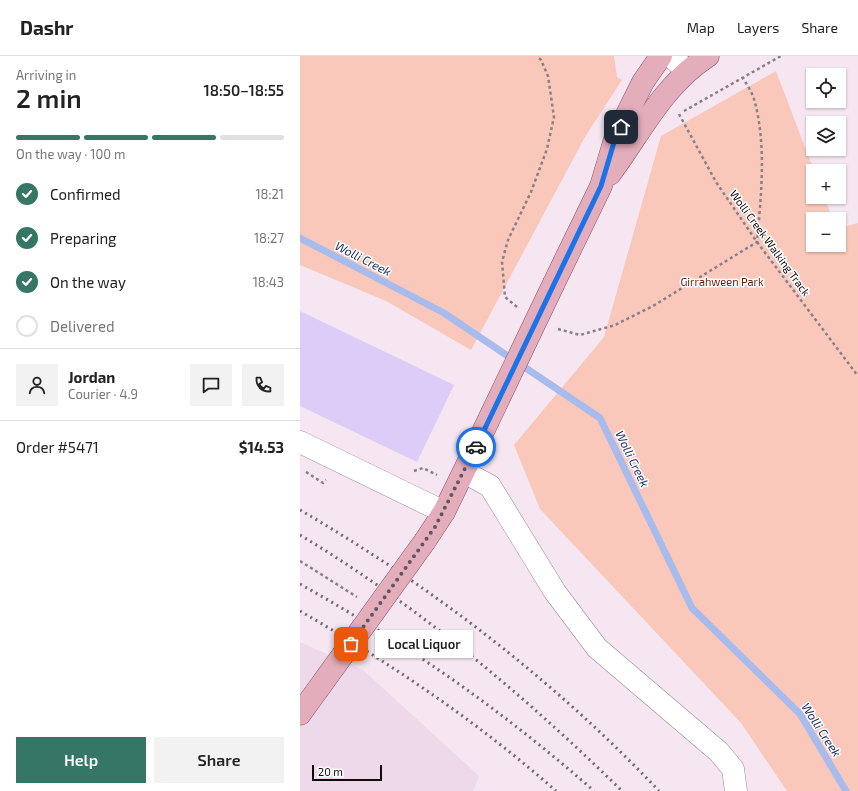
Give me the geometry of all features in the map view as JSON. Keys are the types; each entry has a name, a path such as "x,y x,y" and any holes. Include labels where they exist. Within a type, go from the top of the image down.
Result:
{"main road":[{"path":"602,185 615,139 643,82 660,56"},
{"path":"300,714 425,541 444,512 602,185 630,146 659,101 687,71 708,56"}],"street":[{"path":"671,56 687,71"},
{"path":"300,442 444,512"},
{"path":"464,472 490,486 555,592 597,648 719,752 734,769 736,791"}],"path":[{"path":"517,307 505,297 502,262 508,240 531,192 544,156 554,116 548,76 541,60 537,56"},
{"path":"558,329 580,335 615,325 653,306 757,242 760,205 761,141 754,98 743,78 781,56"},
{"name":"Wolli Creek Walking Track","path":"743,78 679,113 716,182 757,242 858,376"},
{"path":"300,469 323,483"},
{"path":"300,561 361,600"}],"shaded area":[{"path":"300,642 363,670 479,776 473,791 300,791"}],"green space":[{"path":"300,56 614,56 617,77 622,80 585,137 471,350 386,301 300,265"},
{"name":"Girrahween Park","path":"776,71 806,150 806,156 808,156 811,164 806,164 806,204 827,204 830,212 806,212 806,252 846,252 846,226 858,223 858,791 787,791 741,723 540,509 514,445 604,337 661,136"}],"building":[{"path":"300,311 454,385 417,462 300,406"}],"waterway":[{"name":"Wolli Creek","path":"300,238 444,313 600,418 692,608 800,714 846,791"}],"railway":[{"path":"300,510 397,570 490,638 577,711 619,750 659,791"},
{"path":"300,535 344,562 428,622 547,720 622,791"},
{"path":"300,584 378,630 453,680 524,733 594,791"},
{"path":"300,611 367,651 464,717 496,741 556,791"}],"way so far":[{"path":"351,644 435,527 476,447"}],"place":[{"name":"Local Liquor","path":"351,644"}],"route":[{"path":"476,447 601,186 615,139 621,127"}]}
